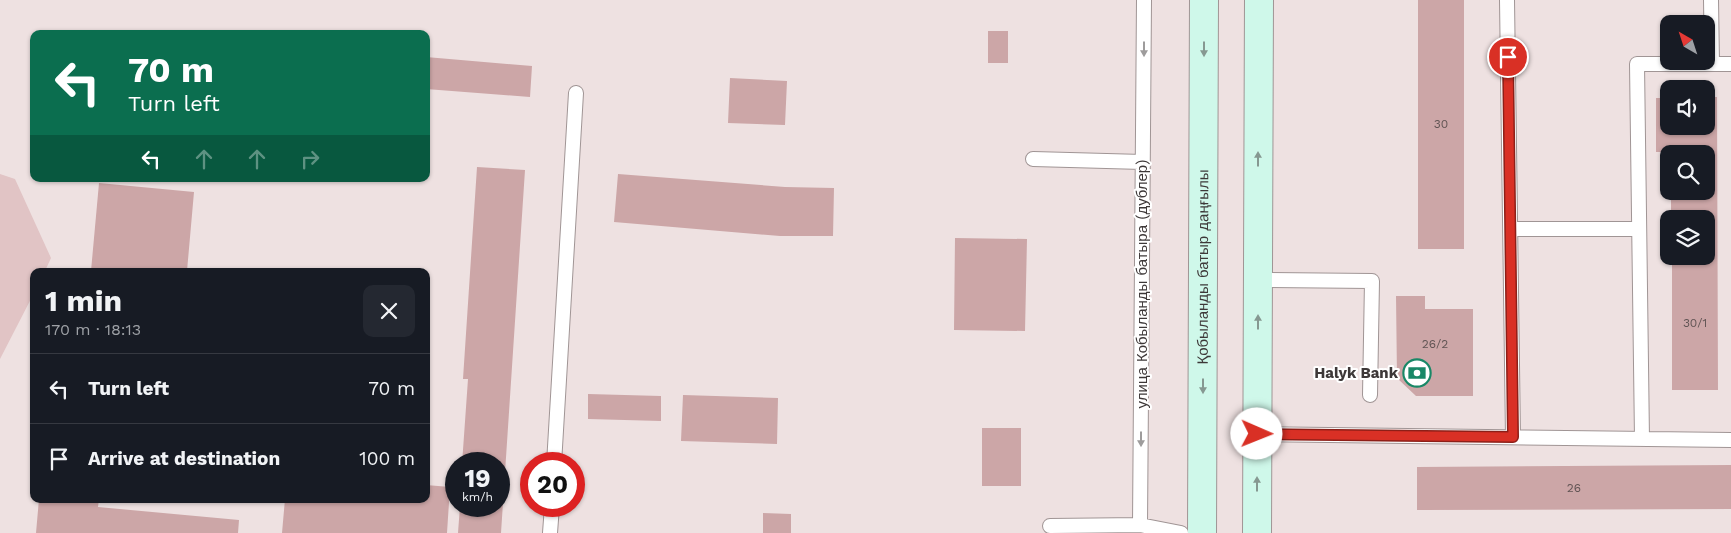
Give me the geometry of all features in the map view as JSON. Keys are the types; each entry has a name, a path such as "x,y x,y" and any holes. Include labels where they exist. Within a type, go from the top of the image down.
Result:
{"street":[{"name":"Қобыланды батыр даңғылы","path":"1202,533 1204,0"},
{"path":"1257,533 1259,0"}],"lane":[{"name":"улица Кобыланды батыра (дублер)","path":"1140,525 1144,0"},
{"path":"1508,0 1513,437"},
{"path":"1711,0 1711,15"},
{"path":"1642,439 1637,64 1660,64"},
{"path":"1715,64 1731,64"},
{"path":"555,452 576,93"},
{"path":"1033,159 1143,162"},
{"path":"1510,228 1639,229"},
{"path":"1258,280 1372,281 1370,395"},
{"path":"1257,434 1731,440"},
{"path":"550,533 551,517"},
{"path":"1050,526 1140,525 1181,533"}],"shaded area":[{"path":"0,174 15,179 51,258 46,268 30,268 30,301 0,359"}],"building":[{"path":"1418,0 1464,0 1464,249 1418,249"},
{"path":"988,31 1008,31 1008,63 988,63"},
{"path":"430,57 532,66 530,97 430,89"},
{"path":"730,78 787,81 785,125 728,123"},
{"path":"1715,97 1717,97 1718,390 1672,390 1672,265 1715,265 1715,210 1671,210 1671,200 1715,200 1715,145 1660,145 1660,152 1656,152 1656,98 1660,98 1660,135 1715,135"},
{"path":"477,167 525,170 506,452 463,452 468,379 463,379"},
{"path":"618,174 785,187 834,188 833,236 780,236 614,222"},
{"path":"99,183 194,192 187,268 91,268"},
{"path":"955,238 1027,239 1025,331 954,330"},
{"path":"1396,296 1425,296 1425,309 1473,309 1473,396 1416,396 1397,378"},
{"path":"588,394 661,396 661,421 588,419"},
{"path":"683,395 778,398 777,444 681,441"},
{"path":"982,428 1021,428 1021,486 982,486"},
{"path":"1731,465 1731,509 1417,510 1417,467"},
{"path":"430,485 445,487 445,517 448,517 447,533 282,533 285,503 430,503"},
{"path":"39,503 98,503 98,507 239,520 238,533 36,533"},
{"path":"763,513 791,514 791,533 763,533"},
{"path":"459,517 502,517 501,533 458,533"}],"place":[{"name":"Halyk Bank","path":"1417,373"}],"route":[{"path":"1257,434 1513,437 1508,57"}]}
